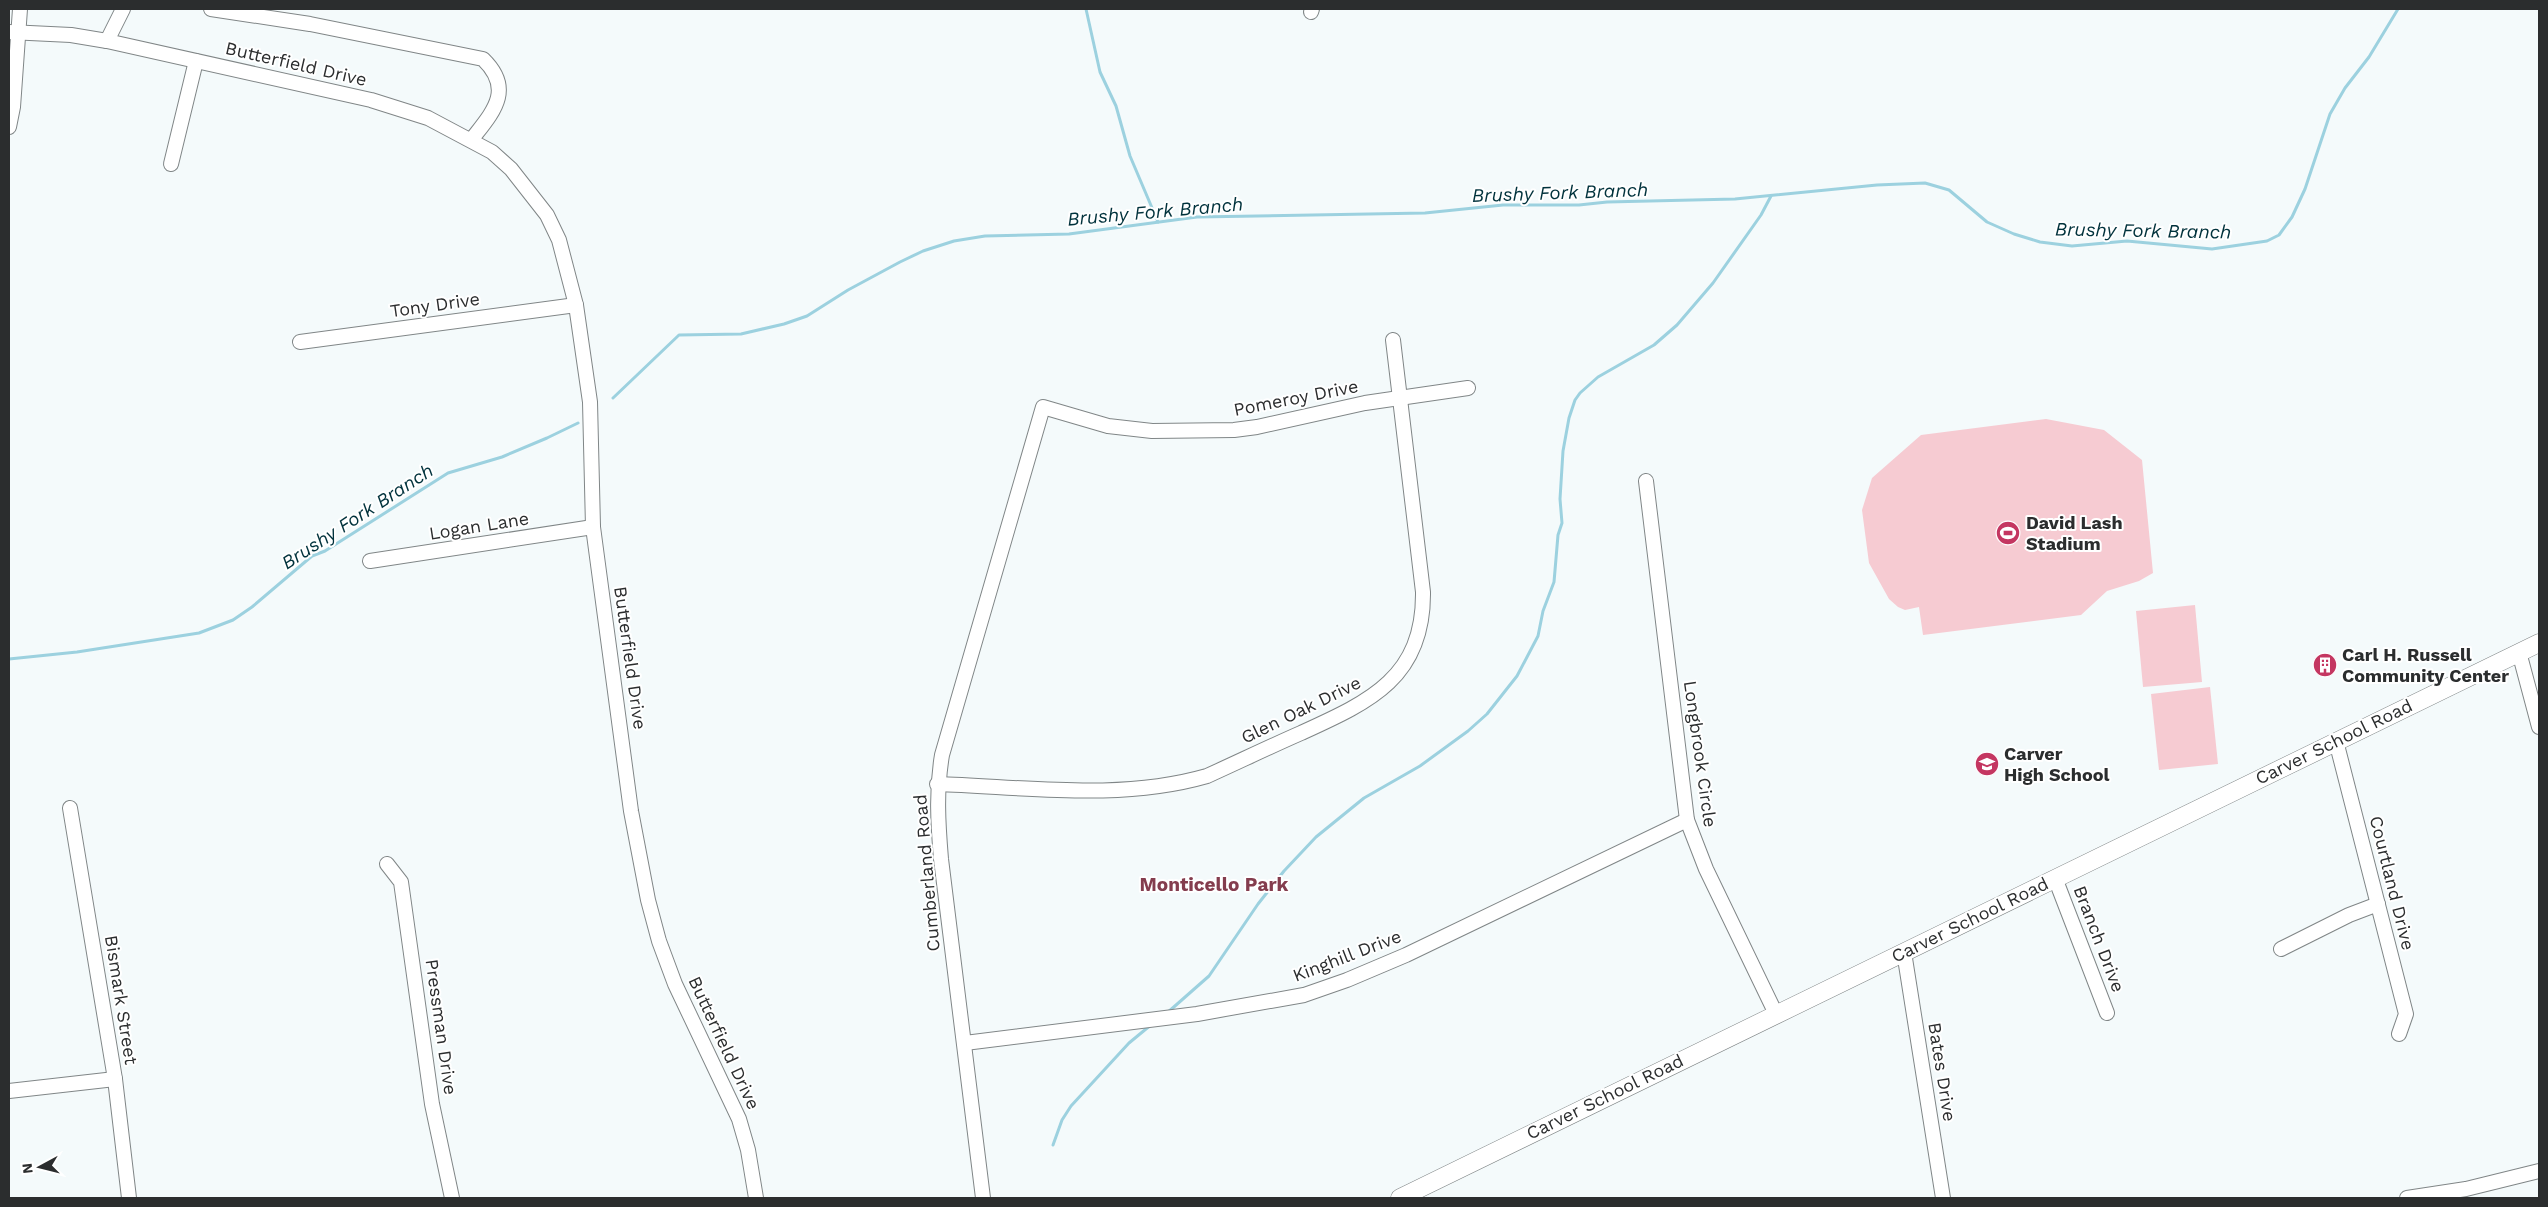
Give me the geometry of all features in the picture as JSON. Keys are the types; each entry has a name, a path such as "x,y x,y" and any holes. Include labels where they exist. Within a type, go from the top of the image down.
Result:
{"main road":[{"name":"Carver School Road","path":"1406,1197 1776,1014 2539,643"}],"street":[{"path":"9,127 14,32 20,9"},
{"path":"107,41 123,9"},
{"path":"211,9 310,24 483,59 491,66 495,75 499,100 493,113 472,139"},
{"name":"Butterfield Drive","path":"14,32 71,35 107,41 371,100 428,118 472,139 492,152 511,169 547,215 559,240 576,305 590,402 594,527 631,811 648,900 659,941 675,984 739,1118 748,1150 756,1198"},
{"path":"171,164 196,60"},
{"name":"Tony Drive","path":"300,342 576,305"},
{"name":"Glen Oak Drive","path":"938,784 1114,790 1183,783 1216,772 1359,706 1375,696 1389,682 1405,661 1418,636 1423,613 1423,592 1393,340"},
{"name":"Pomeroy Drive","path":"1043,407 1108,426 1152,431 1190,432 1257,427 1400,397 1468,388"},
{"name":"Cumberland Road","path":"983,1198 941,859 936,811 938,784 942,755 1043,407"},
{"name":"Longbrook Circle","path":"1646,481 1687,820 1706,869 1776,1014"},
{"name":"Logan Lane","path":"370,561 594,527"},
{"path":"2519,652 2539,727"},
{"name":"Courtland Drive","path":"2336,741 2406,1014 2399,1034"},
{"name":"Bismark Street","path":"70,808 115,1079 129,1198"},
{"name":"Kinghill Drive","path":"965,1043 1197,1014 1304,994 1347,980 1406,955 1687,820"},
{"name":"Pressman Drive","path":"387,864 401,882 432,1104 452,1198"},
{"name":"Branch Drive","path":"2056,878 2107,1013"},
{"path":"2281,949 2350,915 2378,904"},
{"name":"Bates Drive","path":"1904,952 1943,1198"},
{"path":"9,1091 115,1079"},
{"path":"2407,1198 2466,1189 2539,1171"}],"shaded area":[{"name":"David Lash Stadium","path":"2046,419 2104,430 2142,460 2153,573 2139,581 2107,591 2081,615 1923,635 1919,607 1905,610 1898,607 1889,599 1869,563 1862,510 1872,478 1921,435"},
{"path":"2195,605 2202,682 2143,687 2136,611"},
{"path":"2210,687 2218,764 2159,770 2151,694"}],"waterway":[{"path":"1086,9 1100,72 1116,106 1130,156 1158,222"},
{"name":"Brushy Fork Branch","path":"613,398 679,335 741,334 784,324 807,316 848,290 923,251 954,241 985,236 1069,234 1197,217 1425,213 1503,205 1579,205 1607,202 1735,199 1877,185 1925,183 1949,190 1987,222 2014,234 2040,242 2072,246 2127,241 2212,249 2267,241 2279,235 2292,217 2305,189 2330,114 2345,88 2369,57 2398,9"},
{"path":"1167,1013 1209,976 1258,904 1284,871 1316,837 1364,798 1420,766 1468,731 1487,714 1517,676 1538,636 1543,611 1554,582 1558,535 1562,523 1560,499 1563,451 1569,418 1575,400 1598,377 1654,345 1677,325 1713,283 1761,215 1771,196"},
{"name":"Brushy Fork Branch","path":"9,659 77,652 199,633 233,620 252,607 312,556 325,551 448,473 502,457 578,423"},
{"path":"1053,1145 1062,1120 1071,1106 1129,1043 1152,1024"}],"place":[{"name":"David Lash Stadium","path":"2008,533"},
{"name":"Carl H. Russell Community Center","path":"2325,665"},
{"name":"Carver High School","path":"1987,764"}],"district":[{"name":"Monticello Park","path":"1214,884"}]}
